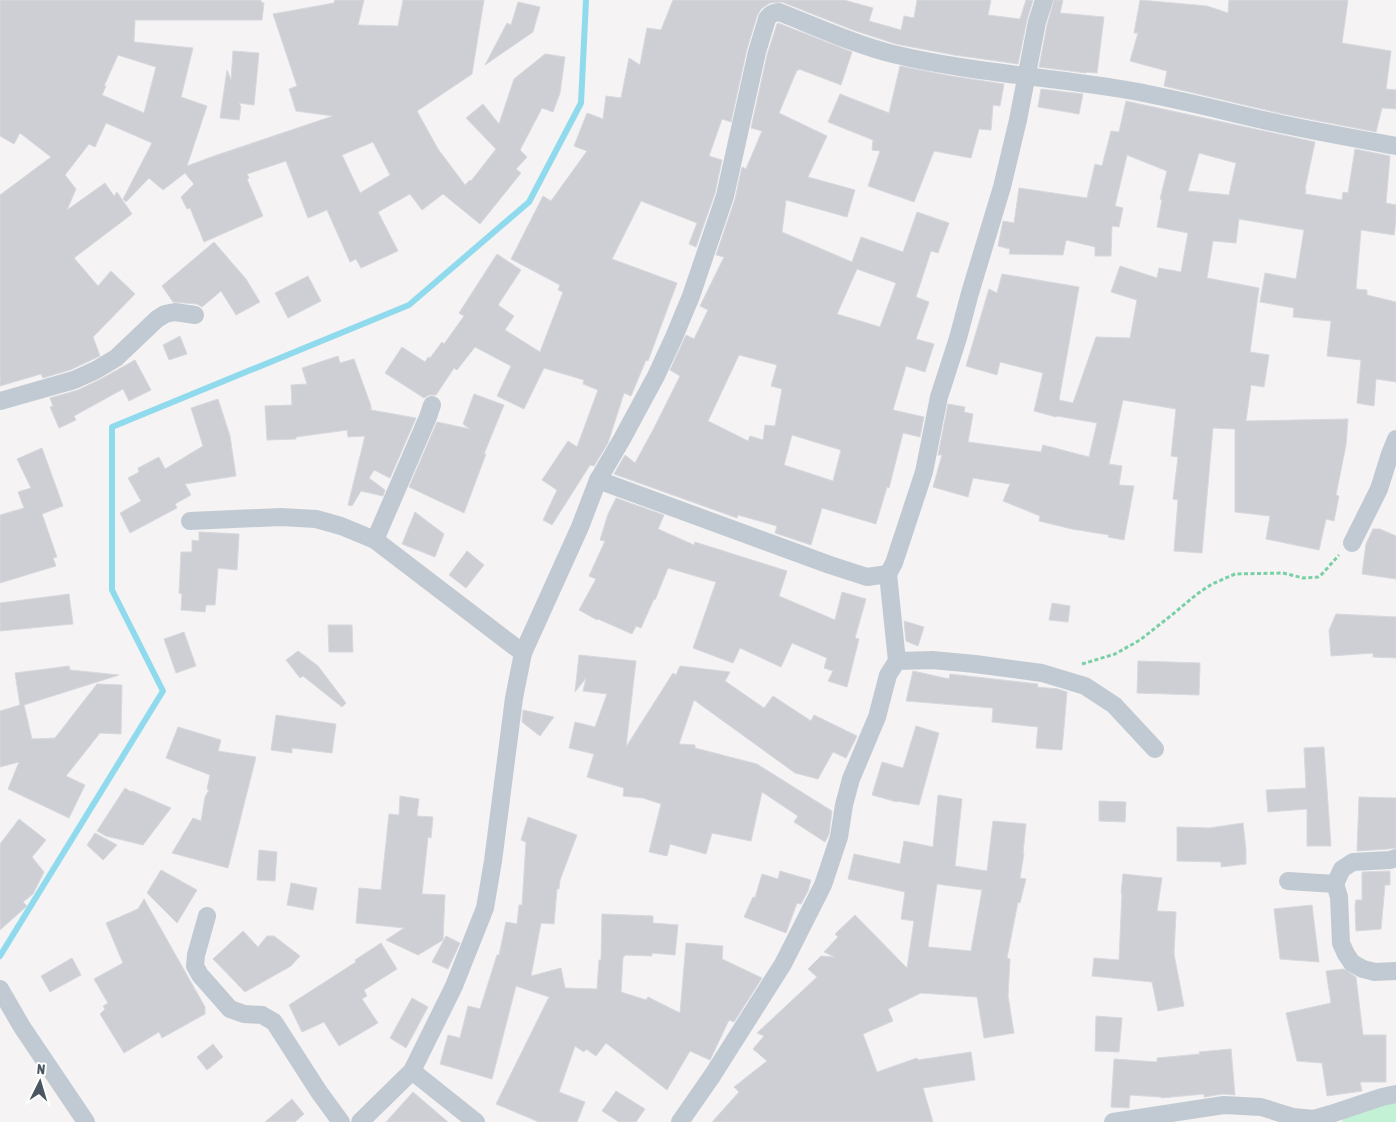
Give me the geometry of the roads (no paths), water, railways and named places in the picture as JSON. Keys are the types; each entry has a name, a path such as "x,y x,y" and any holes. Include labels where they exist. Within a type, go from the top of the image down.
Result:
{"street":[{"path":"680,1122 744,1027 783,964 820,892 839,837 844,805 851,779 877,717 888,675 897,661 888,574 894,563 924,472 939,397 1002,187 1018,120 1037,22 1044,0"},
{"path":"360,1122 412,1071 454,986 486,908 514,698 523,653 580,527 598,480 656,376 691,296 725,196 757,52 767,19 770,15 779,12 866,46 893,54 942,64 1132,91 1281,124 1396,146"},
{"path":"0,401 74,380 96,370 116,358 157,319 165,314 175,312 194,315"},
{"path":"375,540 432,406"},
{"path":"1352,542 1379,489 1396,439"},
{"path":"598,480 867,577 888,574"},
{"path":"190,521 282,517 316,519 341,526 375,540 523,653"},
{"path":"897,661 932,660 1042,673 1085,686 1114,705 1155,749"},
{"path":"1396,858 1353,862 1342,869 1335,884 1339,897 1341,942 1352,963 1363,969 1375,972 1396,971"},
{"path":"1288,881 1335,884"},
{"path":"207,916 196,956 195,966 200,975 230,1009 244,1014 262,1015 274,1022 319,1092 341,1122"},
{"path":"0,989 22,1027 86,1122"},
{"path":"412,1071 476,1122"},
{"path":"1113,1122 1224,1105 1261,1107 1293,1117 1314,1119 1396,1094"}],"waterway":[{"path":"0,956 163,691 112,590 112,427 409,305 529,202 581,103 586,0"}]}
